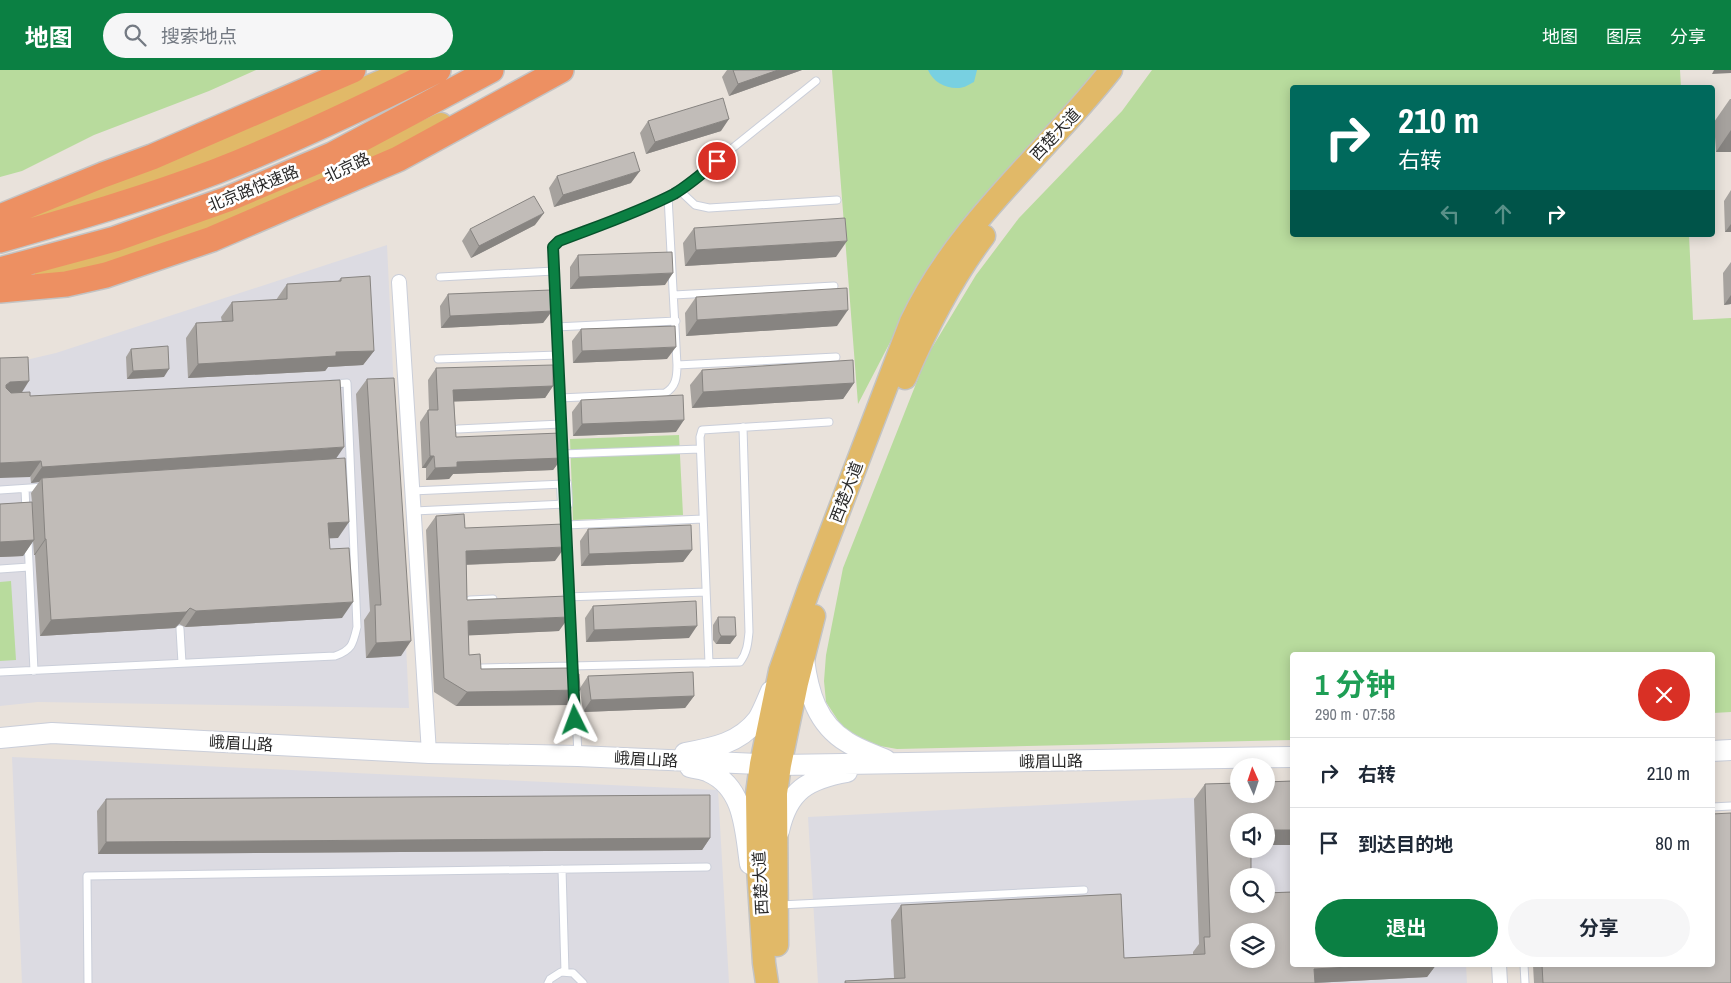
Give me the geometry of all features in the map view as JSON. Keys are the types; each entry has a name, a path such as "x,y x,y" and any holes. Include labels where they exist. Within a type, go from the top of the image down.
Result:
{"highway":[{"path":"0,217 152,157 353,70"},
{"name":"北京路快速路","path":"0,240 107,209 217,170 353,112 438,70"},
{"name":"北京路快速路","path":"0,270 115,239 228,199 332,155 491,70"},
{"path":"0,290 66,284 106,275 212,239 398,159 561,70"}],"main road":[{"path":"0,224 26,218 153,177 403,70"},
{"name":"北京路","path":"0,280 74,263 184,231 305,187 461,114 540,70"},
{"name":"西楚大道","path":"777,983 776,793 770,764 780,671 816,570 907,332 923,296 974,225 1087,100 1111,70"},
{"name":"西楚大道","path":"766,973 758,868 757,803 804,654 819,596 878,441 926,330 971,252 1031,176 1105,100 1128,70"}],"street":[{"path":"400,282 429,753"},
{"path":"564,484 565,504"},
{"path":"804,654 807,680 814,704 823,721 832,732 848,743 893,763"},
{"path":"656,759 721,746 747,731 758,718 780,671"},
{"name":"峨眉山路","path":"0,738 52,733 429,753 578,756 770,764 1290,757"},
{"path":"1715,751 1731,750"},
{"path":"656,759 708,771 727,784 734,795 743,814 766,973"},
{"path":"776,847 782,816 798,789 828,775 893,763"},
{"path":"1499,967 1500,983"}],"lane":[{"path":"412,491 564,484 553,247 559,241 627,215 679,190 816,81"},
{"path":"679,190 695,205 709,208 837,200"},
{"path":"560,398 665,393 671,390 677,378 678,365 668,196"},
{"path":"440,277 554,271"},
{"path":"674,295 834,286"},
{"path":"556,327 676,322"},
{"path":"438,359 558,354"},
{"path":"678,365 836,357"},
{"path":"0,672 335,656 346,652 354,644 357,627 347,383 327,384"},
{"path":"709,663 700,449 702,430 829,422"},
{"path":"458,429 561,424"},
{"path":"482,668 740,662 744,657 749,638 743,427"},
{"path":"562,454 700,449"},
{"path":"341,468 351,468"},
{"path":"0,490 54,487"},
{"path":"25,489 26,518"},
{"path":"414,511 565,504 578,756"},
{"path":"566,525 703,519"},
{"path":"27,538 34,671"},
{"path":"0,569 29,567"},
{"path":"560,597 706,592"},
{"path":"470,600 500,599"},
{"path":"180,629 182,663"},
{"path":"1715,807 1731,806"},
{"path":"88,983 87,876 707,867"},
{"path":"562,869 565,972"},
{"path":"777,905 1084,890"},
{"path":"1524,967 1525,983"},
{"path":"548,983 550,979 561,972 574,973 582,983"}],"shaded area":[{"path":"387,245 409,708 38,702 0,706 0,366 56,353"},
{"path":"12,757 718,790 729,983 22,983"},
{"path":"1275,795 1290,795 1290,967 1466,967 1467,983 818,983 808,817 1183,798 1230,797 1230,803 1275,803"}],"green space":[{"path":"0,70 256,70 209,91 94,135 22,171 0,177"},
{"path":"832,70 1098,70 898,327 858,404"},
{"path":"1152,70 1680,70 1681,85 1290,85 1290,237 1689,237 1693,320 1731,318 1731,712 1715,713 1715,652 1290,652 1290,740 897,749 863,743 841,725 826,702 824,681 826,655 843,568 927,356 976,275 1019,218 1122,111"},
{"path":"679,435 683,515 573,520 570,439"},
{"path":"11,581 16,660 0,661 0,582"}],"water":[{"path":"928,70 977,70 974,82 963,87 954,88 945,86 937,81"}],"building":[{"path":"733,70 778,70 738,84"},
{"path":"723,98 729,119 655,142 648,121"},
{"path":"634,152 640,171 563,195 557,176"},
{"path":"534,196 544,213 479,246 470,229"},
{"path":"845,218 847,241 696,250 694,228"},
{"path":"672,252 673,273 579,277 578,255"},
{"path":"370,276 374,351 336,352 336,356 198,364 196,323 233,321 232,302 287,299 287,284 341,281 341,278"},
{"path":"847,288 848,310 697,320 696,297"},
{"path":"551,290 552,311 450,316 448,294"},
{"path":"675,326 676,347 582,351 581,329"},
{"path":"168,346 169,369 133,371 131,349"},
{"path":"28,357 29,381 10,382 6,385 6,388 11,393 30,392 30,396 340,380 344,447 42,467 41,461 0,463 0,358"},
{"path":"853,360 854,383 703,392 702,370"},
{"path":"553,365 553,386 453,390 456,437 561,433 562,458 457,462 457,467 435,468 434,456 430,456 428,410 438,410 436,368"},
{"path":"394,378 411,641 376,643 375,605 381,605 367,379"},
{"path":"683,395 684,420 582,424 581,400"},
{"path":"345,458 349,522 328,523 330,549 349,548 353,602 196,611 190,608 186,612 51,620 42,478"},
{"path":"32,502 34,540 0,542 0,504"},
{"path":"464,514 465,528 564,524 565,547 466,551 467,600 568,596 569,617 468,621 469,655 480,654 481,669 571,668 571,674 579,674 580,690 467,692 444,678 436,516"},
{"path":"691,525 692,550 589,554 588,529"},
{"path":"696,601 697,626 594,630 593,606"},
{"path":"718,617 735,617 736,636 721,636"},
{"path":"693,672 694,696 591,700 588,676"},
{"path":"1290,781 1290,830 1275,830 1275,813 1230,813 1230,858 1251,858 1251,868 1230,868 1230,913 1275,913 1275,893 1290,892 1290,967 1349,967 1314,969 1315,983 846,983 845,981 905,978 901,905 1121,894 1124,958 1205,954 1204,937 1210,937 1205,784 1230,783 1230,803 1275,803 1275,782"},
{"path":"710,795 710,838 106,842 106,799"},
{"path":"1731,813 1731,983 1543,983 1542,967 1715,967 1715,814"}],"route":[{"path":"575,720 553,247 559,241 627,215 673,194 717,161"}]}
